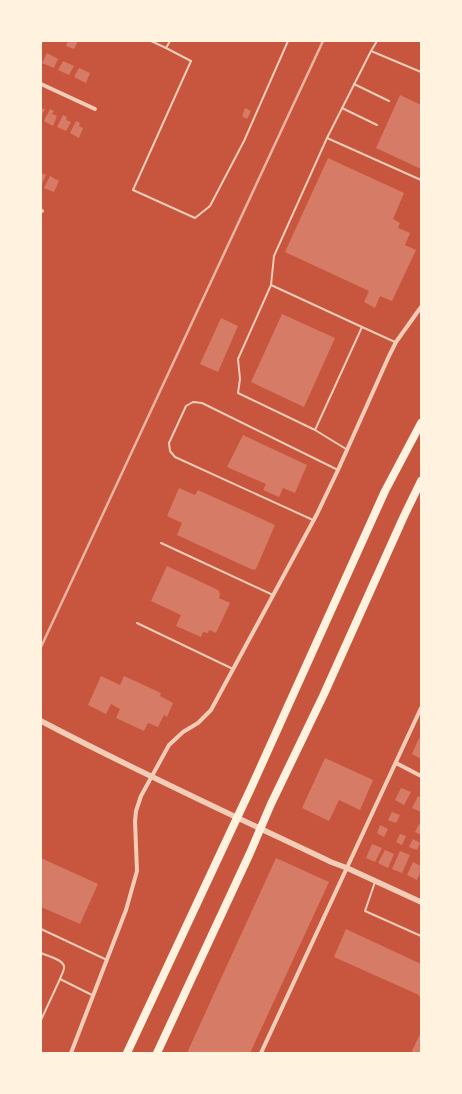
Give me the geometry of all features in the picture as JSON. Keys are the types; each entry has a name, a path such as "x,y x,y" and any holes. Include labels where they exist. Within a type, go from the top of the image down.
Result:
{"highway":[{"path":"127,1053 250,788 385,491 421,423"},
{"path":"157,1053 421,481"}],"street":[{"path":"41,84 95,108"},
{"path":"71,1053 133,887 137,871 135,821 136,811 141,796 169,745 183,732 198,723 208,713 234,669 338,470 396,342 421,307"},
{"path":"261,1053 421,708"},
{"path":"41,721 204,802 331,862 421,902"},
{"path":"396,763 421,776"}],"lane":[{"path":"151,41 190,61 133,190 195,218 210,206 244,141 288,41"},
{"path":"166,48 170,41"},
{"path":"347,449 315,430 238,393 240,379 238,359 270,285 274,256 327,138 370,51 377,41"},
{"path":"370,51 421,72"},
{"path":"354,84 389,101"},
{"path":"342,108 377,124"},
{"path":"327,138 421,180"},
{"path":"270,285 396,342"},
{"path":"315,430 362,327"},
{"path":"313,520 175,457 170,451 169,443 186,406 193,402 202,403 338,470"},
{"path":"161,543 274,595"},
{"path":"137,623 234,669"},
{"path":"376,881 365,911 421,936"},
{"path":"41,929 107,960"},
{"path":"41,953 64,965 60,979 41,1020"},
{"path":"60,979 93,995"}],"building":[{"path":"68,41 78,41 74,49 66,46"},
{"path":"47,53 58,59 54,68 42,63"},
{"path":"63,61 74,66 69,75 58,70"},
{"path":"79,68 90,73 86,83 74,77"},
{"path":"400,95 421,105 421,169 376,148"},
{"path":"41,108 45,109 41,117"},
{"path":"245,108 251,111 247,119 242,116"},
{"path":"50,109 54,111 52,114 57,116 53,126 44,121"},
{"path":"63,115 67,117 66,120 71,122 66,131 57,127"},
{"path":"76,121 80,123 79,126 83,128 79,138 70,133"},
{"path":"328,158 404,193 393,219 400,223 398,228 410,233 405,245 416,250 392,301 380,296 375,308 364,302 369,291 285,252"},
{"path":"41,173 46,175 41,186"},
{"path":"50,176 59,181 54,192 44,188"},
{"path":"282,314 335,338 304,407 251,382"},
{"path":"221,318 238,326 218,372 200,364"},
{"path":"243,435 307,465 295,493 283,488 279,497 263,490 266,484 227,467"},
{"path":"179,488 195,495 198,490 275,525 256,569 253,570 177,535 182,523 167,516"},
{"path":"167,566 218,590 220,594 219,598 230,603 216,633 209,630 208,633 203,632 201,637 176,626 181,615 151,601"},
{"path":"101,676 120,685 124,676 161,693 160,696 173,703 167,717 164,715 158,727 148,723 144,731 116,718 120,709 111,704 106,714 88,705"},
{"path":"419,738 421,739 421,759 412,754"},
{"path":"325,758 373,780 360,810 339,800 329,821 302,808"},
{"path":"401,788 411,792 404,805 395,800"},
{"path":"418,796 421,798 421,812 412,808"},
{"path":"392,812 400,815 396,823 388,820"},
{"path":"419,824 421,825 421,835 415,832"},
{"path":"380,825 388,829 384,837 377,833"},
{"path":"400,834 406,836 402,845 396,842"},
{"path":"413,839 420,843 417,850 409,847"},
{"path":"372,844 382,848 375,862 366,858"},
{"path":"385,850 394,854 388,868 378,863"},
{"path":"400,851 410,855 402,873 392,869"},
{"path":"41,858 98,884 80,924 41,907"},
{"path":"276,858 329,882 250,1053 187,1053"},
{"path":"413,862 421,866 421,871 417,880 407,875"},
{"path":"346,929 421,964 421,1001 419,995 334,957"},
{"path":"421,1032 421,1053 411,1053"}],"railway":[{"path":"41,647 323,41"}]}
